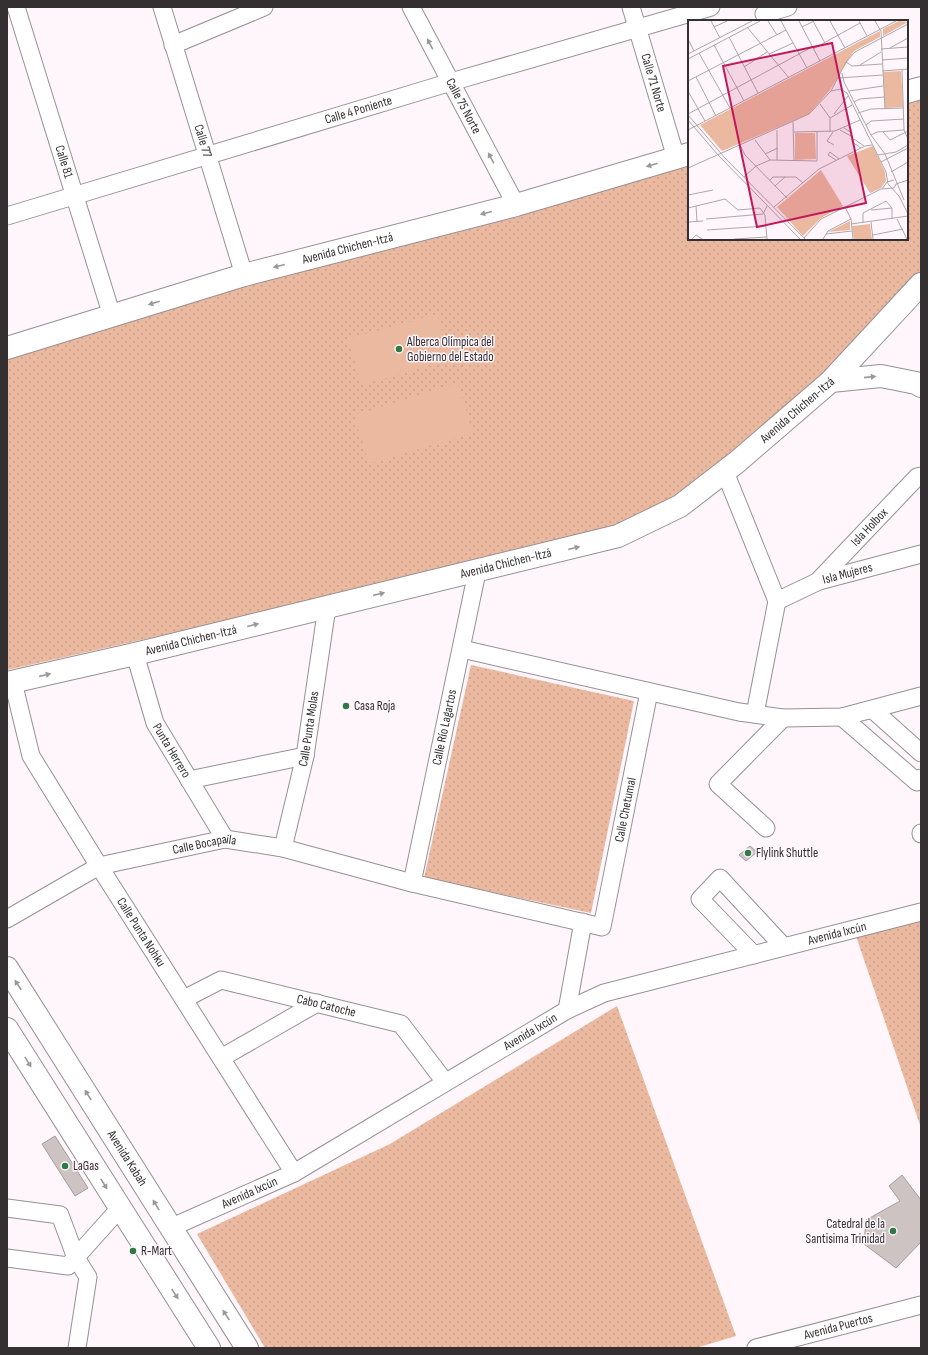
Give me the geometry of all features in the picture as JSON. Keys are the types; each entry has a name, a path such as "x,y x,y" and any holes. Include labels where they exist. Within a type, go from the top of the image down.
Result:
{"main road":[{"path":"908,92 921,88"},
{"name":"Avenida Chichen-Itzá","path":"7,348 244,275 516,205 683,156"},
{"name":"Avenida Chichen-Itzá","path":"10,683 477,572 618,536 680,506 724,472 831,381 918,291"},
{"path":"831,381 881,376 916,383 921,386"},
{"name":"Avenida Kabah","path":"7,968 247,1348"},
{"path":"7,1029 209,1348"}],"street":[{"name":"Calle 81","path":"16,7 112,316"},
{"name":"Calle 77","path":"162,7 244,275"},
{"path":"173,45 264,7"},
{"name":"Calle 75 Norte","path":"411,7 516,205"},
{"name":"Calle 71 Norte","path":"631,7 683,156"},
{"name":"Calle 4 Poniente","path":"7,216 451,82 637,27 711,7"},
{"path":"764,14 788,7"},
{"path":"724,472 777,601 755,714"},
{"name":"Isla Holbox","path":"819,580 917,477 921,476"},
{"name":"Isla Mujeres","path":"777,601 819,580 921,554"},
{"name":"Calle Río Lagartos","path":"412,883 477,572"},
{"name":"Calle Punta Molas","path":"283,848 305,756 327,607"},
{"path":"462,649 648,692 755,714 783,718 842,717 921,696"},
{"name":"Punta Herrero","path":"135,654 156,723 225,839"},
{"name":"Calle Punta Nohku","path":"10,683 31,756 294,1173"},
{"name":"Calle Chetumal","path":"602,927 648,692"},
{"path":"873,710 921,753"},
{"path":"842,717 917,782 921,778"},
{"path":"766,828 718,784 783,718"},
{"path":"189,780 305,756"},
{"name":"Calle Bocapaila","path":"7,919 99,866 225,839 283,848 412,883 602,927"},
{"path":"754,955 700,899 720,878 783,946"},
{"name":"Avenida Ixcún","path":"170,1228 294,1173 567,1010 604,994 783,946 921,912"},
{"path":"567,1010 583,922"},
{"name":"Cabo Catoche","path":"184,998 221,980 401,1024 445,1082"},
{"path":"221,1058 317,1003"},
{"path":"7,1208 60,1215 72,1262 88,1277 77,1348"},
{"path":"72,1262 120,1208"},
{"path":"7,1258 72,1262"},
{"name":"Avenida Puertos","path":"756,1348 921,1305"}],"shaded area":[{"path":"921,100 921,273 912,285 826,378 679,495 616,529 377,587 7,670 7,357 247,283 688,166 688,240 908,240 908,104"},
{"name":"Alberca Olímpica del Gobierno del Estado","path":"437,314 450,360 361,385 348,339"},
{"path":"458,383 473,433 369,464 354,415"},
{"path":"471,665 634,701 591,913 424,878"},
{"path":"921,920 921,1128 856,936"},
{"path":"617,1006 736,1336 696,1348 265,1348 197,1234 390,1144"}],"building":[{"name":"Flylink Shuttle","path":"750,846 757,852 746,861 739,855"},
{"name":"LaGas","path":"55,1136 88,1188 75,1196 42,1144"},
{"name":"Catedral de la Santisima Trinidad","path":"902,1175 921,1200 921,1242 896,1268 864,1244 866,1220 900,1201 889,1186"}],"place":[{"name":"Alberca Olímpica del Gobierno del Estado","path":"399,349"},
{"name":"Casa Roja","path":"346,706"},
{"name":"Flylink Shuttle","path":"748,853"},
{"name":"LaGas","path":"65,1166"},
{"name":"Catedral de la Santisima Trinidad","path":"893,1231"},
{"name":"R-Mart","path":"133,1251"}]}
